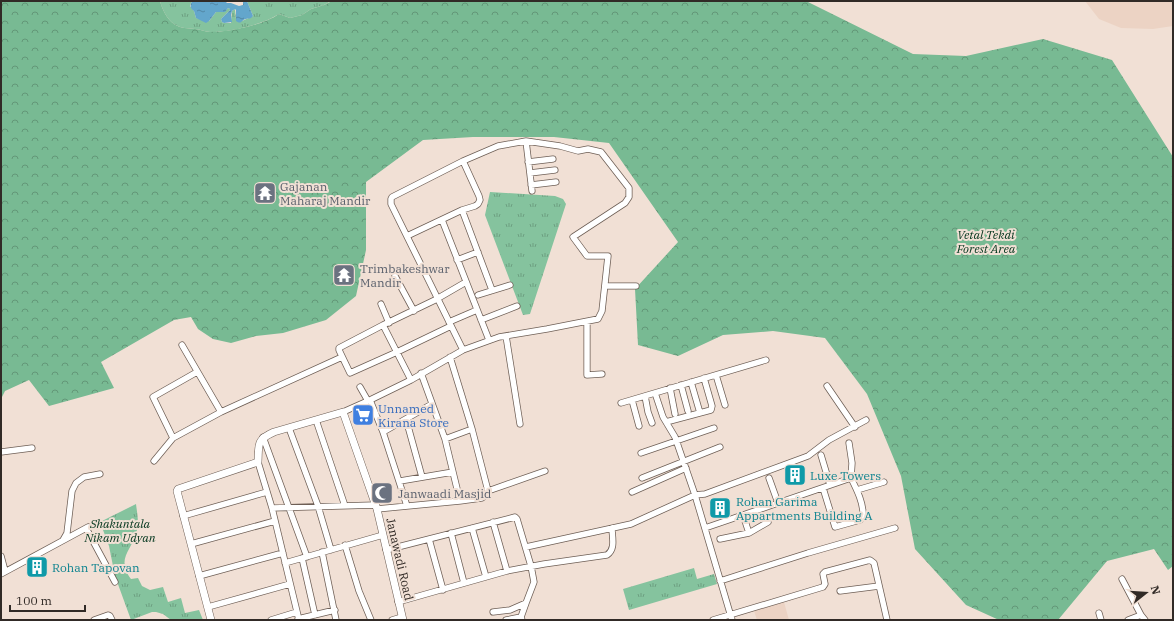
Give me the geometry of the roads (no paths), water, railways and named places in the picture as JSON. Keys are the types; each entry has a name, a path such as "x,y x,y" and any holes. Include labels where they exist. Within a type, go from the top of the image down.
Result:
{"street":[{"path":"526,141 531,188 556,182"},
{"path":"335,610 298,619 276,521 258,462 259,444 263,437 274,432 343,412 369,401 411,380 463,350 489,340 598,319 602,314 608,256 587,256 573,237 625,204 629,197 629,188 601,152 588,150 578,151 560,146 526,141 498,146 463,161 392,197 391,204 463,350"},
{"path":"528,162 553,159"},
{"path":"407,236 478,204 480,200 479,196 463,161"},
{"path":"530,173 555,170"},
{"path":"462,210 492,290"},
{"path":"442,220 489,340"},
{"path":"457,260 478,252"},
{"path":"395,276 414,311"},
{"path":"466,282 414,311 339,348 339,350 350,373 397,352 477,310"},
{"path":"478,295 510,285"},
{"path":"605,286 636,286"},
{"path":"381,304 386,324 397,352 411,380"},
{"path":"481,320 517,306"},
{"path":"587,322 587,375 602,374"},
{"path":"506,336 520,424"},
{"path":"182,345 221,412"},
{"path":"154,461 173,438 221,412 342,357"},
{"path":"450,357 472,429 488,491"},
{"path":"621,403 766,360"},
{"path":"173,438 153,397 198,372"},
{"path":"421,373 445,439 460,501"},
{"path":"716,375 725,405"},
{"path":"666,422 712,409 704,378"},
{"path":"691,382 700,413"},
{"path":"681,385 688,412"},
{"path":"827,386 842,410 855,426"},
{"path":"360,387 369,401 383,432 407,506"},
{"path":"670,388 675,414"},
{"path":"656,393 663,417 676,441 686,468 731,618"},
{"path":"645,396 652,423"},
{"path":"632,400 639,426"},
{"path":"383,432 432,404"},
{"name":"Janawadi Road","path":"343,412 376,507 402,619"},
{"path":"406,419 422,477"},
{"path":"316,420 345,506"},
{"path":"526,547 631,524 695,495 705,494 808,456 829,440 866,420"},
{"path":"289,428 318,506 331,550"},
{"path":"641,453 714,428"},
{"path":"445,439 472,429"},
{"path":"263,437 289,508 305,558 315,615"},
{"path":"823,488 835,527 860,520 863,517 864,511 851,478 852,463 849,443"},
{"path":"642,478 720,447"},
{"path":"1,452 32,448"},
{"path":"821,455 830,485"},
{"path":"211,620 177,491 178,489 258,462"},
{"path":"632,492 686,468"},
{"path":"272,508 318,506 407,506 460,501 484,497 488,491 545,471"},
{"path":"400,481 452,472"},
{"path":"62,540 67,533 72,491 76,483 84,478 100,474"},
{"path":"768,478 778,503"},
{"path":"705,528 851,478"},
{"path":"857,490 884,482"},
{"path":"183,516 268,492"},
{"path":"743,515 749,533"},
{"path":"386,550 513,517 517,518 526,547 534,582 522,618 506,620"},
{"path":"191,544 276,521"},
{"path":"493,522 507,571"},
{"path":"720,539 749,533 768,522"},
{"path":"1,556 3,572 87,527 115,582"},
{"path":"472,528 486,577"},
{"path":"398,602 507,571 610,554 613,548 612,528"},
{"path":"720,581 808,553 895,528"},
{"path":"451,533 464,584"},
{"path":"285,562 305,558 383,535"},
{"path":"429,539 443,590"},
{"path":"346,546 359,591 370,620"},
{"path":"200,576 283,552"},
{"path":"322,552 336,620"},
{"path":"713,620 731,618 823,587 825,586 823,576 825,572 870,560 874,563 887,620"},
{"path":"1122,578 1143,617 1128,620"},
{"path":"208,607 290,584"},
{"path":"840,590 879,586"},
{"path":"493,612 510,610 526,603"},
{"path":"271,620 297,612"},
{"path":"1098,613 1101,620"},
{"path":"94,620 108,615 112,620"},
{"path":"392,620 402,619"}],"water":[{"path":"193,1 225,1 227,3 239,6 243,5 243,1 247,1 253,16 238,22 236,21 235,9 232,11 231,15 232,22 224,23 221,19 230,10 228,8 225,12 216,12 206,23 196,18 194,11 191,9 191,3"}],"place":[{"name":"Gajanan Maharaj Mandir","path":"265,193"},
{"name":"Trimbakeshwar Mandir","path":"344,275"},
{"name":"Unnamed Kirana Store","path":"363,415"},
{"name":"Luxe Towers","path":"795,475"},
{"name":"Janwaadi Masjid","path":"382,493"},
{"name":"Rohan Garima Appartments Building A","path":"720,508"},
{"name":"Rohan Tapovan","path":"37,567"}],"park label":[{"name":"Vetal Tekdi Forest Area","path":"986,241"},
{"name":"Shakuntala Nikam Udyan","path":"120,530"}]}
